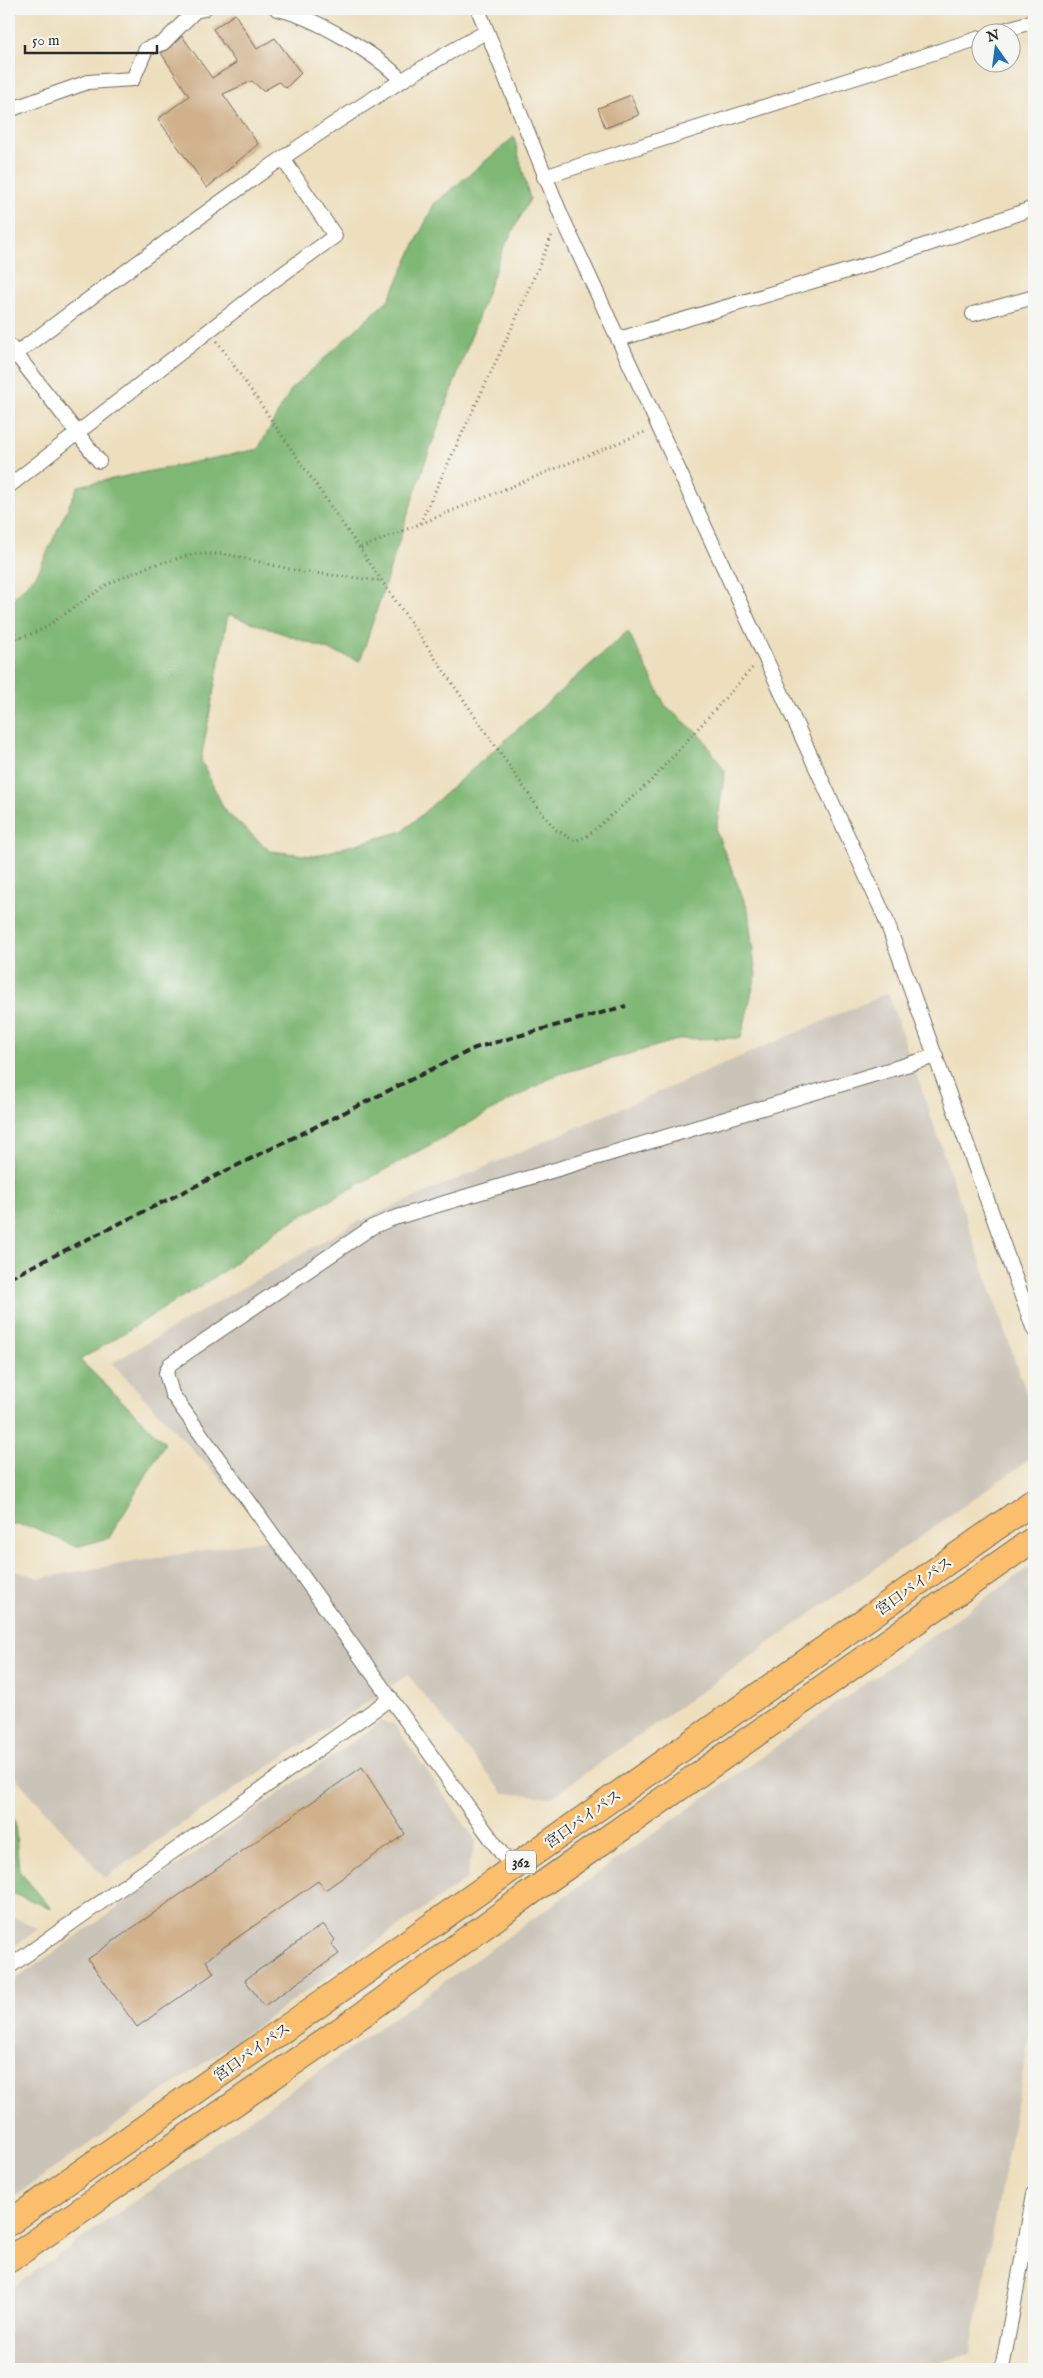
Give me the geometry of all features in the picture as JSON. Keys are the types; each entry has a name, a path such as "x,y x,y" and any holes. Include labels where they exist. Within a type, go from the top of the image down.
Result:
{"highway":[{"name":"宮口バイパス","path":"9,2223 1034,1501"},
{"name":"宮口バイパス","path":"9,2260 362,2015 548,1880 1034,1540"}],"street":[{"path":"9,110 88,82 133,78 146,49 163,43 195,11 204,9"},
{"path":"276,9 322,27 363,48 402,81"},
{"path":"478,9 544,177 561,215 764,654 827,795 885,917 1034,1330"},
{"path":"1020,25 1034,21"},
{"path":"99,461 77,431 11,353 224,198 402,81 486,32"},
{"path":"544,177 970,41"},
{"path":"9,486 77,431 335,236 282,159"},
{"path":"619,339 867,265 1034,208"},
{"path":"973,314 1034,296"},
{"path":"512,1868 172,1394 166,1373 170,1364 372,1227 391,1219 936,1056"},
{"path":"9,1967 391,1698"},
{"path":"1002,2369 1034,2194"}],"path":[{"path":"420,523 516,319 561,215"},
{"path":"209,331 361,548 536,805 555,829 574,841 587,836 649,783 764,654"},
{"path":"361,548 659,427"},
{"path":"9,625 18,639 43,629 108,584 150,566 194,554 226,554 298,571 383,581"}],"shaded area":[{"path":"888,993 1034,1415 1034,1456 552,1797 503,1793 408,1675 181,1824 105,1878 9,1770 9,1569 40,1578 275,1538 112,1363 353,1224"},
{"path":"1034,1564 1034,2013 970,2354 915,2369 9,2369 9,2290"},
{"path":"381,1722 394,1724 476,1841 466,1879 9,2200 9,1984"},
{"path":"9,1915 38,1929 9,1950"}],"green space":[{"path":"514,137 530,199 503,249 422,471 360,661 228,614 201,760 225,811 270,851 314,856 403,831 628,631 665,705 702,737 725,771 716,831 748,910 756,975 741,1038 681,1039 556,1075 280,1228 221,1273 80,1360 165,1443 109,1538 76,1547 33,1527 9,1524 9,603 37,574 78,486 258,449 292,388 389,299 434,204"},
{"path":"9,1811 15,1822 19,1871 51,1908 9,1892"}],"building":[{"path":"235,14 257,49 275,38 301,73 286,88 279,82 263,91 252,81 223,94 258,144 207,188 158,119 189,96 161,53 169,49 182,36 212,78 236,63 213,29"},
{"path":"631,95 639,115 605,128 598,108"},
{"path":"362,1767 405,1834 325,1890 318,1881 214,1954 206,1961 214,1973 137,2027 88,1959"},
{"path":"323,1924 335,1940 331,1944 339,1954 264,2006 245,1980"}],"railway":[{"path":"9,1278 475,1048 626,1006"}]}
